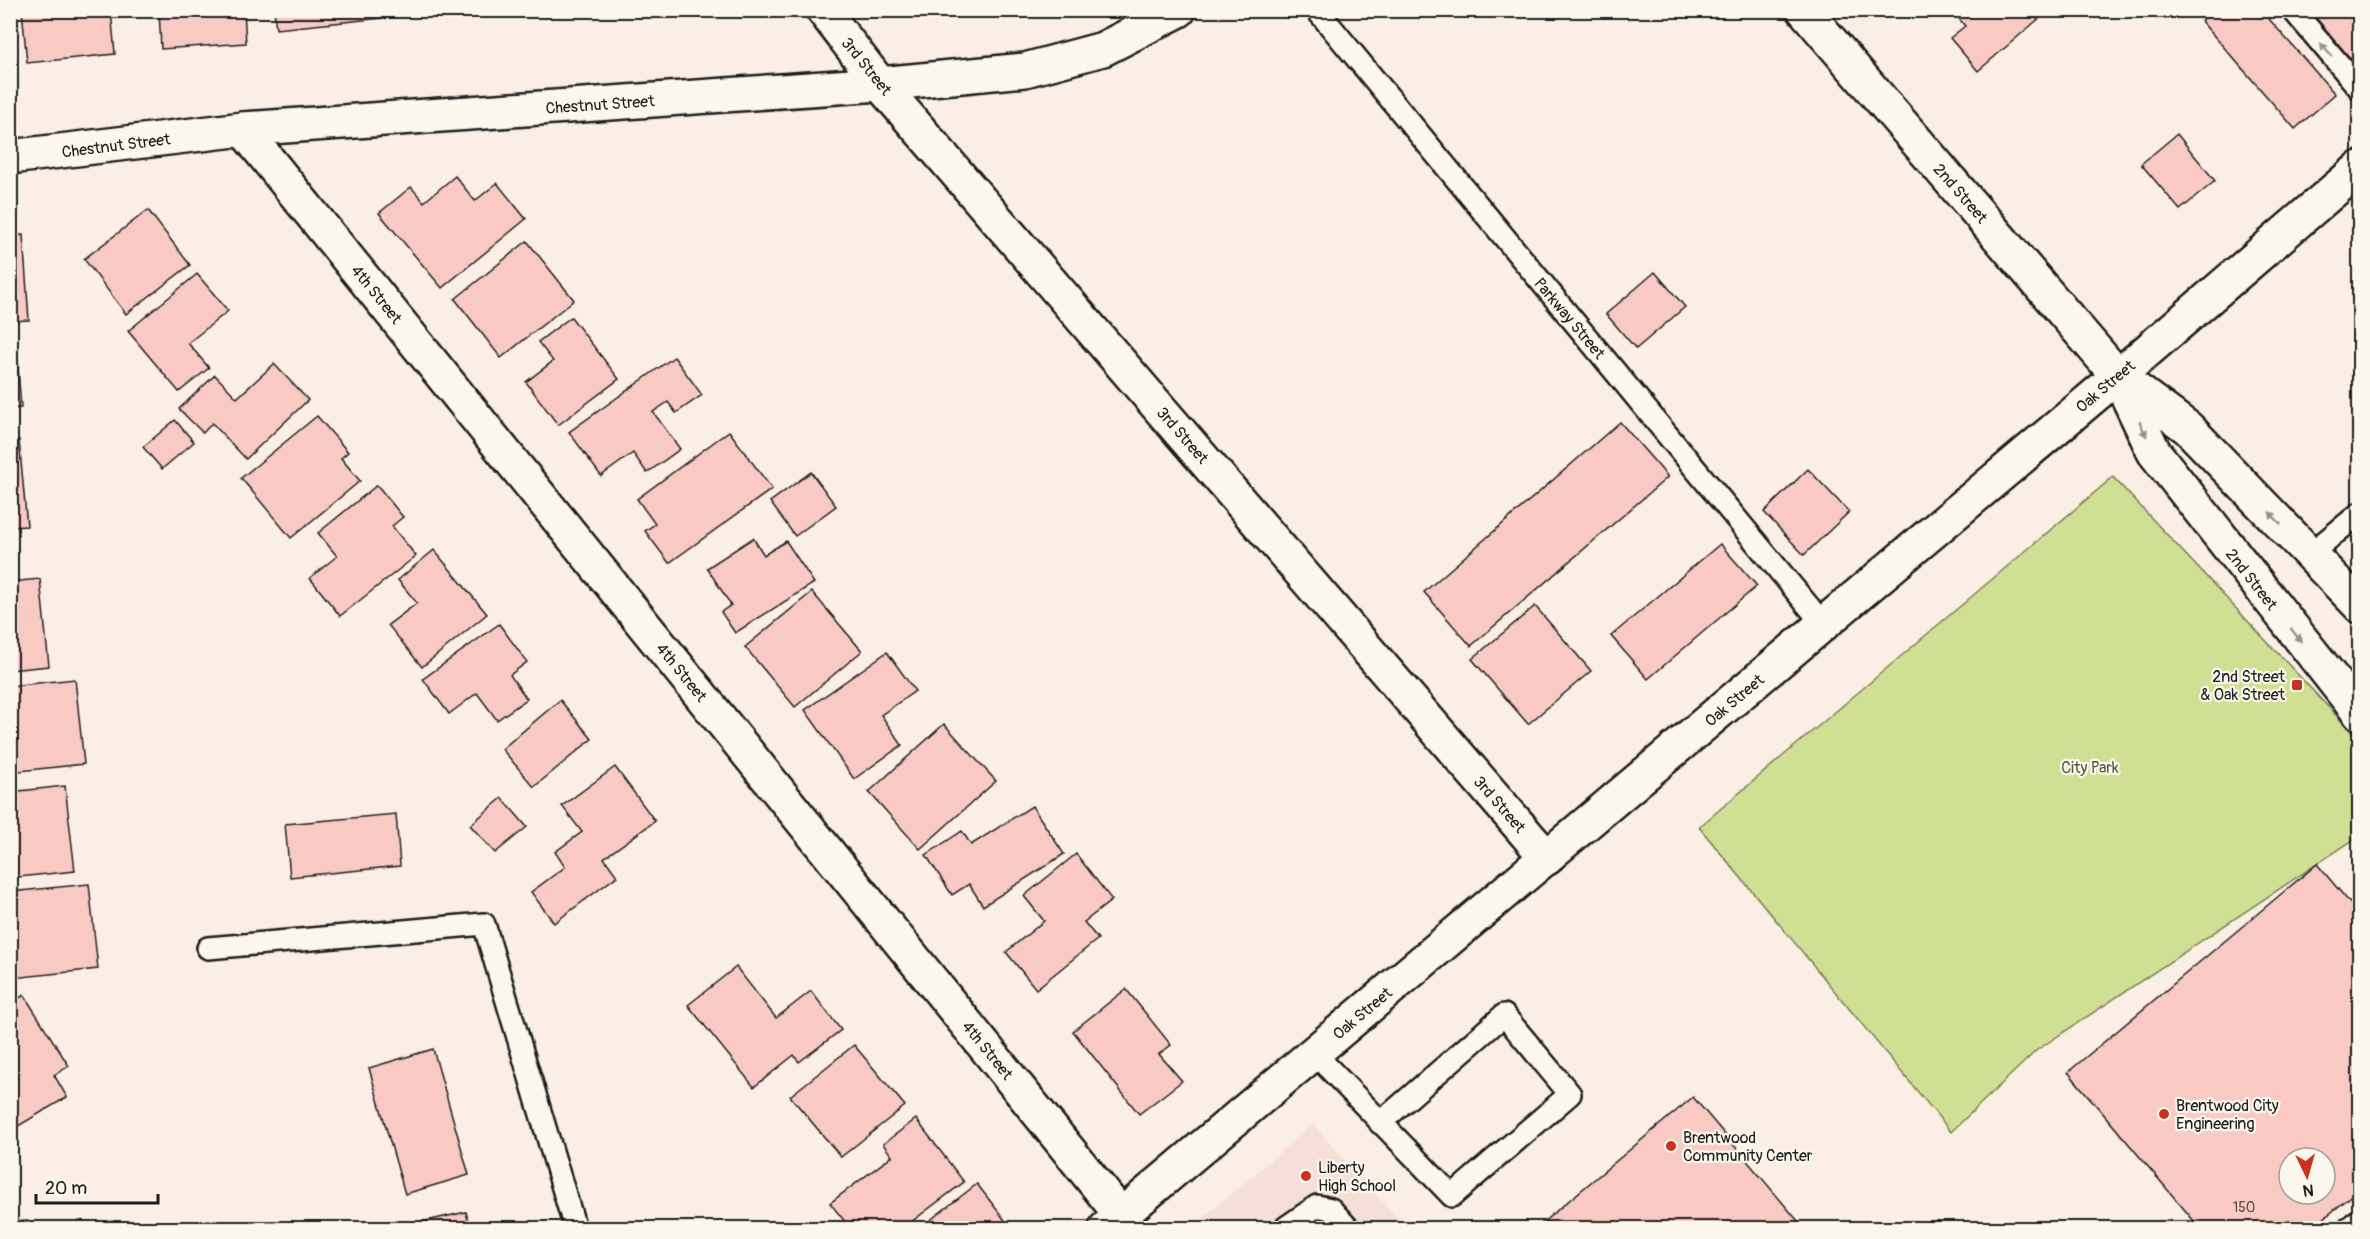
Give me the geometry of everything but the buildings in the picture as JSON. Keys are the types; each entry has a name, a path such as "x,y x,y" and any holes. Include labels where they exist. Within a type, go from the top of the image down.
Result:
{"street":[{"name":"3rd Street","path":"823,10 880,84 1547,858"},
{"name":"Chestnut Street","path":"10,157 243,129 880,84 1025,70 1103,49 1179,10"},
{"name":"2nd Street","path":"1803,10 2118,376 2188,428 2360,606"},
{"name":"4th Street","path":"243,129 1114,1222"},
{"name":"Oak Street","path":"1114,1222 1824,625 2360,168"},
{"name":"2nd Street","path":"2118,376 2154,452 2360,714"}],"lane":[{"name":"Parkway Street","path":"1317,10 1824,625"},
{"path":"2293,10 2360,89"},
{"path":"2310,554 2360,513"},
{"path":"208,948 484,924 575,1228"},
{"path":"1314,1053 1380,1123 1452,1196 1570,1094 1504,1015 1380,1123"},
{"path":"1285,1228 1317,1206 1331,1209 1348,1228"},
{"path":"2349,1228 2360,1219"}],"shaded area":[{"name":"Liberty High School","path":"1313,1124 1406,1228 1191,1228"}],"green space":[{"name":"City Park","path":"2113,477 2359,740 2359,836 2037,1050 1951,1132 1699,827"}],"place":[{"name":"2nd Street & Oak Street","path":"2297,685"},
{"name":"Brentwood City Engineering","path":"2164,1114"},
{"name":"Brentwood Community Center","path":"1671,1146"},
{"name":"Liberty High School","path":"1306,1176"}]}
